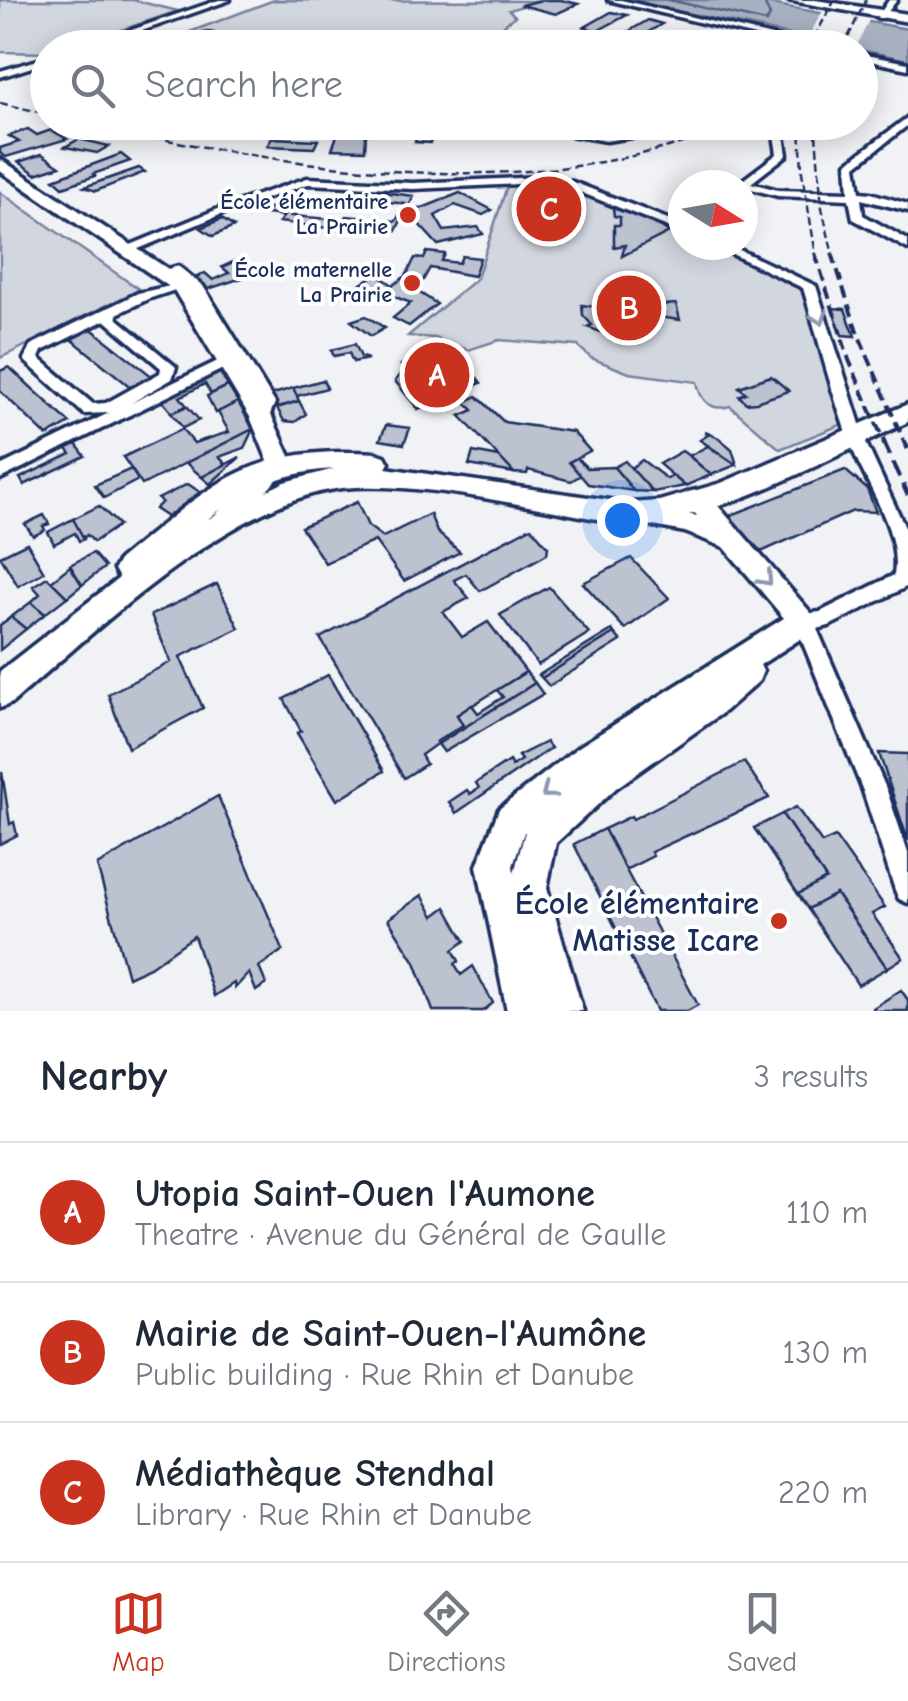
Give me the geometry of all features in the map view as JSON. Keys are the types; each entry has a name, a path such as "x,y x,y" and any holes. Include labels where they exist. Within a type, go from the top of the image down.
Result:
{"main road":[{"path":"793,0 908,18"},
{"path":"0,692 94,616 218,525 272,497 330,479 373,476 417,480 630,514 666,512 908,412"},
{"path":"0,674 213,500 248,477 280,463 347,460 636,503 691,501"}],"street":[{"path":"137,30 226,0"},
{"path":"612,0 727,30"},
{"path":"880,16 893,0"},
{"path":"878,60 908,66"},
{"path":"0,74 30,65"},
{"path":"908,120 851,166 857,217 908,245"},
{"path":"758,173 782,156 780,140"},
{"path":"0,164 180,286 261,417 280,463 330,479"},
{"path":"127,249 308,181 414,186 540,180 569,184 668,223"},
{"path":"758,188 778,193 852,194 908,208"},
{"path":"527,1011 495,866 511,821 588,760 804,622 822,620 903,580 906,558 901,539 856,434 809,286 752,260"},
{"path":"164,272 178,270 198,289 267,403 261,417"},
{"path":"110,313 112,321 169,367 167,376 109,408 90,410 31,359 36,348 143,296 180,286"},
{"path":"0,473 229,361"},
{"path":"218,525 280,463"},
{"path":"691,501 804,622 875,791 908,890"},
{"path":"630,514 688,523 727,538"},
{"path":"564,1011 529,888 541,834 604,776 714,701 804,622"}],"shaded area":[{"path":"0,0 133,0 178,11 122,30 30,30 30,53 0,52"},
{"path":"274,0 542,0 509,10 515,16 504,25 510,30 195,30"},
{"path":"560,184 668,226 668,260 747,260 802,287 848,422 780,449 730,406 707,403 697,382 629,373 591,358 578,346 499,340 468,350 435,338 408,336 477,278 507,186"},
{"path":"0,192 140,290 0,358"}],"water":[{"path":"624,0 750,0 908,29 908,60 878,54 878,30 766,30"}],"pier":[{"path":"824,9 870,18 864,30 812,30"}],"building":[{"path":"542,0 578,4 556,14 521,5"},
{"path":"611,12 627,15 599,30 585,27"},
{"path":"648,20 662,24 652,30 631,30"},
{"path":"28,129 30,140 64,140 6,157 0,148 19,142 9,136"},
{"path":"77,140 109,146 97,153 65,147"},
{"path":"271,140 318,140 314,148 267,146"},
{"path":"335,140 366,140 365,150 332,149"},
{"path":"42,154 60,166 36,174 19,162"},
{"path":"121,154 130,161 95,176 63,187 54,179"},
{"path":"139,168 145,172 96,191 84,187"},
{"path":"352,188 414,196 408,208 420,209 460,193 492,210 483,215 455,205 435,216 444,231 478,227 483,234 438,245 415,220 402,218 396,231 346,225 344,230 279,222 284,216 266,214 271,207 295,210 291,216 396,221 405,204 347,196"},
{"path":"527,198 579,204 574,225 567,224 566,229 527,225 528,220 521,219"},
{"path":"613,208 656,223 668,233 622,256 625,245 614,247 614,225 620,225 620,217 614,216"},
{"path":"222,219 234,227 213,236 201,228"},
{"path":"427,252 445,254 442,261 459,263 462,256 480,258 474,276 430,268 417,291 437,304 409,326 393,318 411,303 361,284 376,274 393,285 406,276 415,258 424,259"},
{"path":"235,261 251,275 208,289 195,278 205,273 213,280 229,273 222,267"},
{"path":"611,278 636,281 634,286 664,305 676,304 680,320 659,317 648,330 617,334 617,338 587,327 592,325 583,315 582,305 595,307 615,296"},
{"path":"832,308 845,309 855,336 842,335"},
{"path":"366,316 385,328 371,336 351,321"},
{"path":"89,327 153,377 133,389 69,337"},
{"path":"355,344 361,357 368,359 353,362 349,353 334,356 331,350"},
{"path":"428,347 440,353 445,349 452,351 456,362 465,362 481,383 418,409 395,381 407,368 401,365"},
{"path":"9,367 70,423 47,436 0,391 0,371"},
{"path":"218,369 228,386 211,394 205,384 180,397 187,406 172,413 160,398"},
{"path":"771,376 789,391 746,403 739,396 746,393 739,387"},
{"path":"323,380 327,388 297,396 293,388"},
{"path":"228,386 238,402 216,413 207,396"},
{"path":"293,388 299,401 277,408 270,395"},
{"path":"477,396 504,422 573,432 590,451 569,462 581,475 571,481 528,470 527,474 514,473 460,416 473,410 465,402"},
{"path":"299,401 306,414 295,422 284,421 277,408"},
{"path":"238,402 253,429 142,485 123,457 182,429 194,443 229,432 218,412"},
{"path":"187,406 199,420 183,428 171,413"},
{"path":"386,425 410,428 404,444 380,440"},
{"path":"253,429 244,448 219,457 226,464 202,477 186,463"},
{"path":"705,432 732,449 737,465 700,440 708,435"},
{"path":"73,440 85,456 24,485 20,478 71,454 64,445"},
{"path":"708,446 736,465 711,475 689,456"},
{"path":"682,451 711,475 685,486 659,464"},
{"path":"473,452 499,457 514,473 469,465"},
{"path":"240,457 210,484 202,477"},
{"path":"577,458 587,468 614,467 634,491 588,484 569,462"},
{"path":"642,460 667,479 673,476 685,486 653,492 631,468"},
{"path":"625,461 653,492 634,491 614,467"},
{"path":"131,469 138,480 104,498 95,485"},
{"path":"845,470 867,489 876,512 853,511 761,552 729,516"},
{"path":"188,484 200,492 167,517 155,509 162,502 158,499"},
{"path":"357,502 368,526 383,537 430,514 437,532 460,552 404,581 375,541 325,563 301,527"},
{"path":"99,506 119,525 94,542 87,535 83,538 73,519"},
{"path":"44,515 49,524 33,536 25,524"},
{"path":"73,519 84,539 79,541 75,533 54,544 48,532"},
{"path":"531,527 548,547 547,554 480,591 466,574 454,580 469,598 443,612 462,637 488,622 526,672 457,715 463,725 421,755 426,764 404,778 320,638"},
{"path":"27,543 44,572 18,586 0,556"},
{"path":"93,553 105,567 82,585 70,565"},
{"path":"631,558 669,598 625,629 583,583"},
{"path":"70,566 82,585 67,597 50,582"},
{"path":"47,577 67,597 45,614 31,602 40,594 33,586"},
{"path":"217,584 239,628 180,657 203,708 128,748 108,694 171,662 151,615"},
{"path":"549,587 589,633 538,665 500,615"},
{"path":"31,602 45,614 26,629 11,617"},
{"path":"11,617 26,629 0,650 0,625"},
{"path":"612,630 614,633 542,678 539,675"},
{"path":"614,633 621,641 549,686 542,678"},
{"path":"526,672 535,683 436,742 463,725 457,715 472,705 478,713 503,697 497,690"},
{"path":"328,675 384,771 337,800 297,733 301,731 284,699"},
{"path":"535,683 543,694 444,752 438,744"},
{"path":"546,742 551,748 456,813 449,802 467,790 470,794 479,788 476,783 509,761 512,766 521,760 518,756"},
{"path":"879,753 908,754 908,841"},
{"path":"744,762 769,798 651,852 653,856 625,870 604,829 631,816 633,819"},
{"path":"2,772 10,824 14,822 17,835 0,844"},
{"path":"218,796 283,950 259,967 266,984 256,991 249,973 235,988 234,983 214,996 194,936 150,967 128,977 97,865"},
{"path":"796,807 822,843 835,837 885,907 872,914 903,958 887,968 836,894 808,909 798,894 826,879 782,814"},
{"path":"782,814 826,879 798,894 754,828"},
{"path":"604,829 698,1005 687,1011 657,1011 574,844"},
{"path":"836,894 887,968 858,985 808,909"},
{"path":"422,895 434,916 446,907 465,941 453,950 459,961 455,964 461,975 473,966 493,1003 483,1011 433,1011 415,962 388,919"},
{"path":"901,990 908,1000 908,1011 875,1011 873,1008"}],"railway":[{"path":"818,30 835,0"},
{"path":"852,30 866,0"},
{"path":"0,103 30,110"},
{"path":"168,140 329,166 498,173 581,165 687,140"},
{"path":"801,140 816,255"},
{"path":"816,140 822,208 833,255"},
{"path":"815,253 849,360 885,444"},
{"path":"832,253 857,331 905,444"},
{"path":"883,441 908,495"},
{"path":"904,441 908,449"}],"place":[{"name":"Médiathèque Stendhal","path":"549,209"},
{"name":"École élémentaire La Prairie","path":"408,215"},
{"name":"École maternelle La Prairie","path":"412,283"},
{"name":"Mairie de Saint-Ouen-l'Aumône","path":"629,308"},
{"name":"Utopia Saint-Ouen l'Aumone","path":"437,375"},
{"name":"École élémentaire Matisse Icare","path":"779,921"}]}
